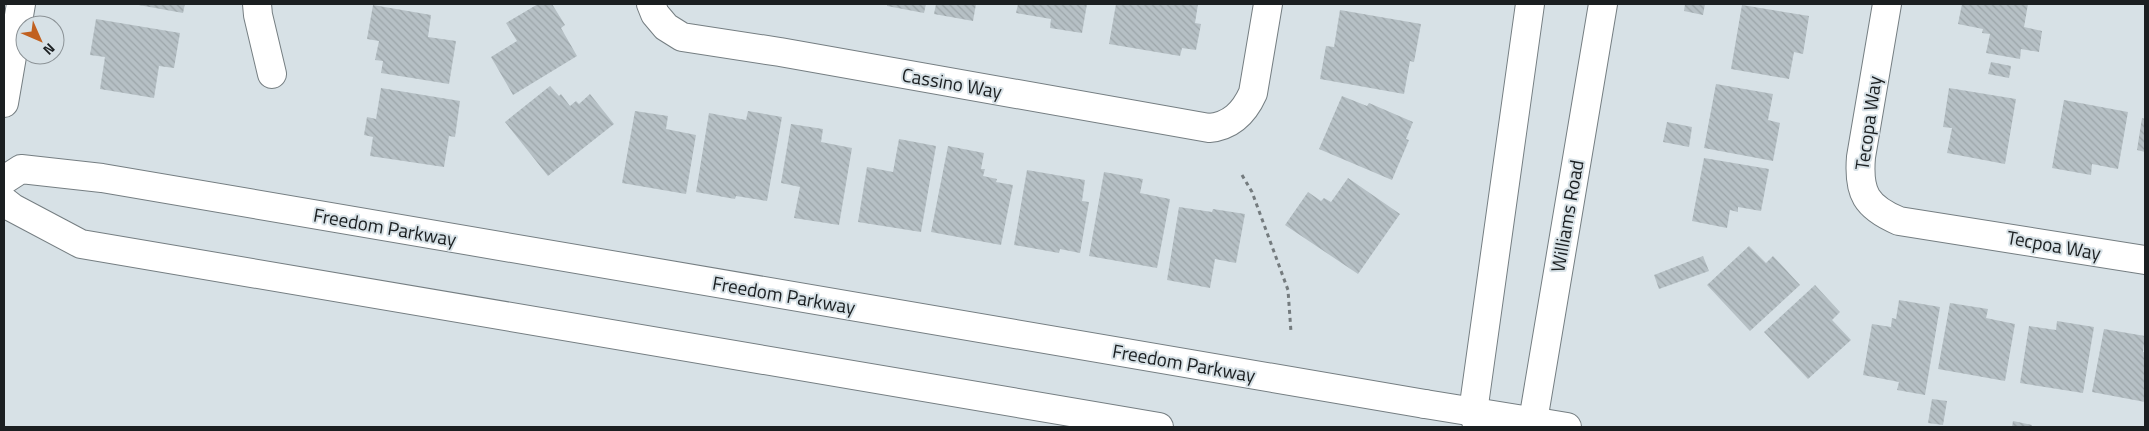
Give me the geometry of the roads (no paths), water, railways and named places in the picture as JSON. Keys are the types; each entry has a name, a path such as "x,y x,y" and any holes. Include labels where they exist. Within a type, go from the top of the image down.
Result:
{"street":[{"path":"4,104 21,4"},
{"path":"257,4 272,74"},
{"name":"Cassino Way","path":"651,4 655,14 666,27 682,37 1209,128 1221,127 1232,121 1248,104 1252,93 1268,4"},
{"path":"1475,420 1530,4"},
{"name":"Williams Road","path":"1531,424 1603,4"},
{"name":"Tecopa Way","path":"1887,4 1861,157 1860,174 1863,189 1870,203 1881,213 1900,221 1963,230"},
{"name":"Freedom Parkway","path":"4,180 21,170 102,178 1425,404 1475,420 1567,427"},
{"path":"4,201 13,208 81,244 1159,427"},
{"name":"Tecpoa Way","path":"1963,230 2145,260"}]}
